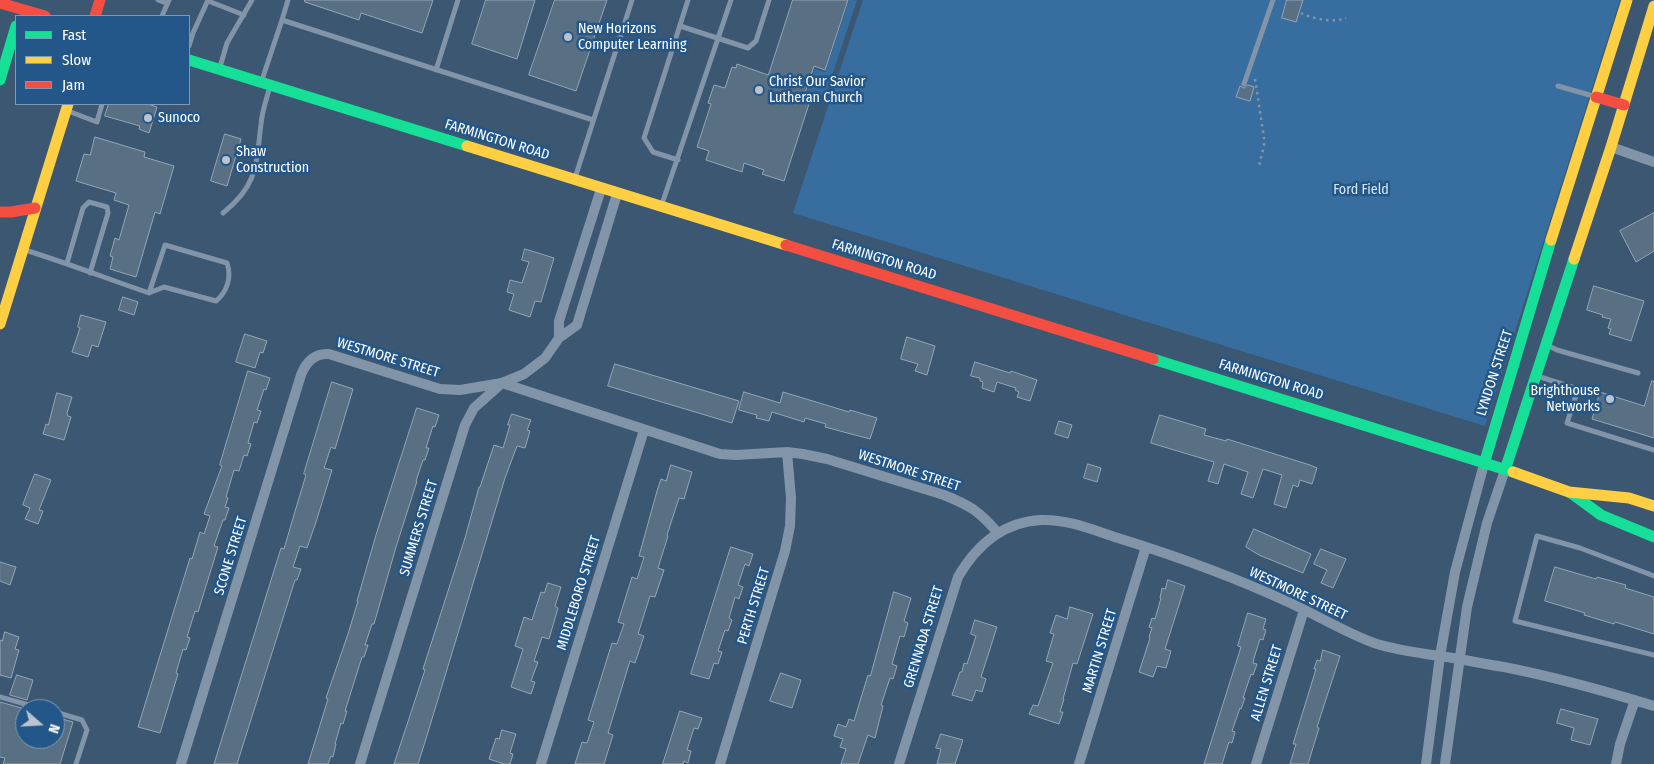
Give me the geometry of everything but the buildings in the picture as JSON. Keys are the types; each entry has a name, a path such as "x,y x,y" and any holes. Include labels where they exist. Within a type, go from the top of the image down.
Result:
{"main road":[{"path":"19,15 25,0"},
{"path":"96,15 100,0"},
{"name":"LYNDON STREET","path":"1484,464 1494,425 1533,305 1539,276 1627,0"},
{"path":"0,3 42,15"},
{"path":"1505,470 1624,105 1654,6"},
{"path":"0,80 15,29"},
{"name":"FARMINGTON ROAD","path":"190,60 1302,405 1569,492 1629,498 1654,506"},
{"path":"1596,97 1624,105"},
{"path":"0,324 67,107"},
{"path":"0,212 35,208"},
{"name":"FARMINGTON ROAD","path":"1569,492 1601,515 1654,537"}],"street":[{"path":"1610,147 1654,162"},
{"path":"559,338 559,321 601,188"},
{"name":"SUMMERS STREET","path":"360,764 465,425 474,408 502,384 524,374 544,358 559,338 577,325 617,194"},
{"name":"WESTMORE STREET","path":"311,359 321,353 328,354 440,389 460,390 502,384 720,454 787,452 827,459 944,495 972,507 985,517 998,533 1012,527 1040,520 1070,523 1219,573 1374,643 1401,650 1555,678 1654,706"},
{"name":"SCONE STREET","path":"181,764 301,375 304,366 311,359"},
{"name":"MIDDLEBORO STREET","path":"541,764 644,430"},
{"name":"PERTH STREET","path":"720,764 785,551 790,526 791,498 787,452"},
{"name":"LYNDON STREET","path":"1426,764 1440,656 1455,572 1484,464"},
{"path":"1445,764 1467,607 1476,565 1505,470"},
{"name":"GRENNADA STREET","path":"899,764 958,577 974,553 998,533"},
{"name":"MARTIN STREET","path":"1079,764 1146,547"},
{"name":"ALLEN STREET","path":"1256,764 1304,610"},
{"path":"1616,764 1620,744 1635,700"}],"lane":[{"path":"158,0 168,1 162,15"},
{"path":"190,43 208,0 244,15"},
{"path":"219,70 227,43 252,0"},
{"path":"223,214 236,204 254,175 258,158 265,84 288,0"},
{"path":"436,70 458,0"},
{"path":"574,180 632,0"},
{"path":"678,160 653,152 644,138 688,0"},
{"path":"661,207 730,0"},
{"path":"680,26 748,48 756,41 769,0"},
{"path":"1244,84 1273,0"},
{"path":"282,20 593,120"},
{"path":"1558,86 1596,97"},
{"path":"67,107 96,122 102,105"},
{"path":"67,263 83,208 89,202 107,207 108,213 90,273"},
{"path":"22,249 67,263 149,293 164,287 216,301 224,294 230,273 226,263 165,245 149,293"},
{"path":"1546,344 1557,350 1638,373"},
{"path":"1536,376 1578,389 1567,423 1654,450"},
{"path":"1654,576 1580,548 1537,536 1514,621 1654,655"},
{"path":"0,696 15,701"},
{"path":"65,715 82,720 87,730 76,764"}],"path":[{"path":"1300,13 1315,18 1339,21 1346,18"},
{"path":"1252,61 1264,138 1258,166"}],"green space":[{"path":"849,0 857,0 825,97 807,91 814,69 825,72"},
{"name":"Ford Field","path":"863,0 1620,0 1485,426 793,213"}],"traffic: fast":[{"path":"0,80 15,29"},
{"path":"190,60 467,146"},
{"path":"1484,464 1551,240"},
{"path":"1505,470 1574,259"},
{"path":"1153,359 1513,472"},
{"path":"1571,493 1601,515 1654,537"}],"traffic: slow":[{"path":"1551,240 1627,0"},
{"path":"1574,259 1611,147 1654,6"},
{"path":"0,324 68,105"},
{"path":"467,146 786,245"},
{"path":"1513,472 1569,492 1629,498 1654,506"}],"traffic: jam":[{"path":"95,15 100,0"},
{"path":"0,3 42,15"},
{"path":"1596,97 1624,105"},
{"path":"0,212 35,208"},
{"path":"786,245 1153,359"}],"place":[{"name":"New Horizons Computer Learning","path":"568,37"},
{"name":"Christ Our Savior Lutheran Church","path":"759,90"},
{"name":"Sunoco","path":"148,118"},
{"name":"Shaw Construction","path":"226,160"},
{"name":"Brighthouse Networks","path":"1610,399"}]}
